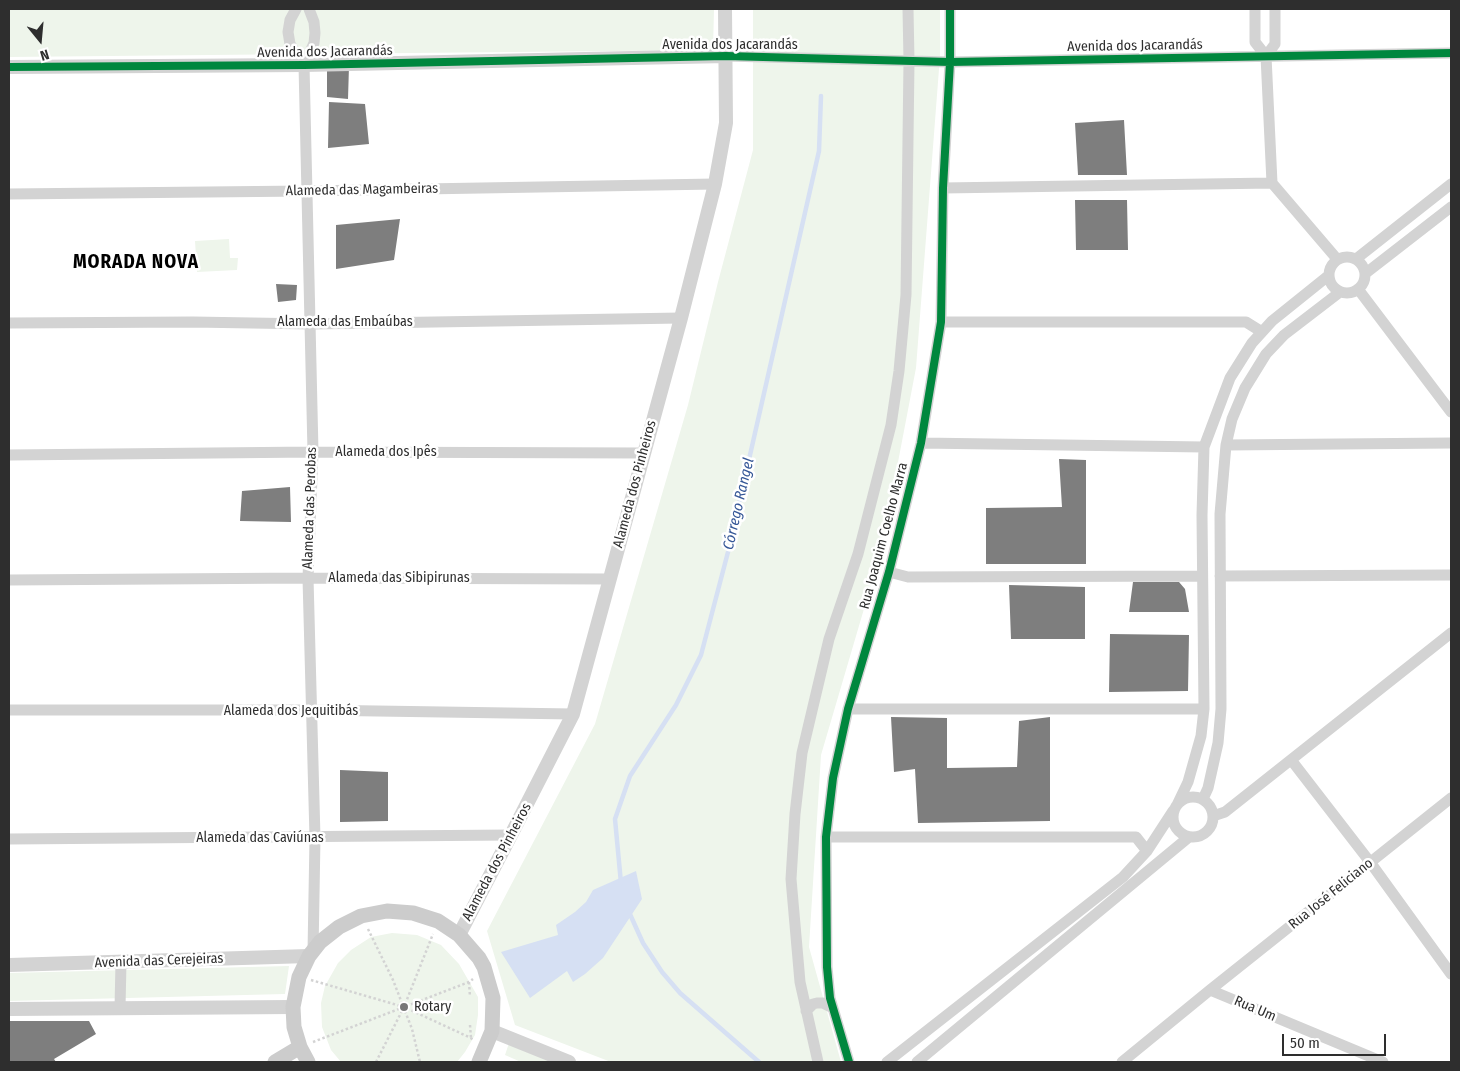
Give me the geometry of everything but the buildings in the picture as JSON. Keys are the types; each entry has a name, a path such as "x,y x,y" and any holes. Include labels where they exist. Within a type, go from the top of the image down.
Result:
{"main road":[{"path":"308,1062 300,1047 294,1027 293,1007 299,977 311,954 320,942 339,927 361,916 387,911 413,913 438,921 459,935 473,950 484,967 493,998 492,1031 482,1058"},
{"path":"276,1062 300,1047"}],"street":[{"path":"296,9 290,20 288,32 290,44 304,65"},
{"name":"Alameda das Perobas","path":"309,9 314,22 314,43 304,65 313,452 308,578 315,838 311,954"},
{"name":"Alameda dos Pinheiros","path":"459,935 573,714 681,318 715,184 726,123 725,9"},
{"name":"Rua Joaquim Coelho Marra","path":"818,1062 800,982 791,879 795,814 802,753 829,639 858,554 894,407 906,295 908,9"},
{"name":"Rua Joaquim Coelho Marra","path":"849,1062 830,998 827,967 826,837 833,778 848,708 889,572 921,444 940,322 942,188 950,62 950,9"},
{"path":"1255,9 1255,42 1266,56 1272,183 1337,259"},
{"path":"1266,56 1275,44 1275,9"},
{"name":"Avenida dos Jacarandás","path":"9,68 304,65 726,56 950,62 1451,53"},
{"path":"942,188 1272,183"},
{"name":"Alameda das Magambeiras","path":"9,194 306,192 715,184"},
{"path":"1356,258 1451,184"},
{"path":"1366,273 1451,207"},
{"path":"1203,799 1208,788 1218,743 1221,709 1220,514 1226,444 1232,419 1245,388 1266,354 1284,335 1340,292 1358,290 1365,279 1366,273 1361,262 1356,258 1344,256 1337,259 1329,269 1330,283 1340,292"},
{"path":"887,1062 1123,876 1147,851 1175,808 1188,782 1201,736 1204,709 1202,515 1204,447 1230,378 1252,343 1272,321 1328,276"},
{"path":"1358,290 1451,412"},
{"name":"Alameda das Embaúbas","path":"9,323 194,322 311,324 681,318"},
{"path":"940,322 1246,322 1262,332"},
{"path":"1226,444 1451,443"},
{"path":"921,444 1204,447"},
{"name":"Alameda dos Ipês","path":"9,455 313,452 643,453"},
{"path":"889,572 908,577 1202,576"},
{"path":"1220,576 1451,576"},
{"name":"Alameda das Sibipirunas","path":"9,580 308,578 610,579"},
{"path":"1213,816 1226,812 1451,633"},
{"path":"848,708 1204,709"},
{"name":"Alameda dos Jequitibás","path":"9,710 312,710 573,714"},
{"path":"1292,761 1370,862 1451,974"},
{"path":"1189,797 1203,799 1212,809 1213,816 1210,829 1199,837 1189,837 1178,832 1172,819 1175,808 1182,800 1189,797"},
{"name":"Rua José Feliciano","path":"1122,1062 1451,798"},
{"name":"Alameda das Caviúnas","path":"9,840 511,835"},
{"path":"826,837 1136,837 1147,851"},
{"path":"917,1062 1189,837"},
{"name":"Avenida das Cerejeiras","path":"9,965 311,954"},
{"path":"120,1008 121,962"},
{"name":"Rua Um","path":"1210,990 1383,1062"},
{"path":"806,1011 813,1004 820,1003 827,1004 833,1008"},
{"path":"9,1009 293,1007"},
{"path":"492,1031 569,1062"}],"path":[{"path":"361,916 394,980 420,1062"},
{"path":"376,1062 404,1007 438,921"},
{"path":"300,1047 469,982 484,967"},
{"path":"299,977 404,1007 471,1038"},
{"path":"469,982 470,997"},
{"path":"470,1025 471,1038 482,1058"}],"shaded area":[{"path":"9,9 714,9 713,50 9,57"},
{"path":"753,9 940,9 940,56 916,368 881,551 821,755 809,947 841,1062 611,1062 515,1025 487,931 595,724 688,405 753,150"},
{"path":"229,239 230,258 238,258 237,270 197,272 195,241"},
{"path":"392,933 417,935 441,945 459,964 478,997 475,1035 457,1062 341,1062 331,1050 322,1027 321,1003 325,986 338,963 351,950 371,937"},
{"path":"289,966 285,994 9,1001 9,973"},
{"path":"510,1040 563,1062 521,1062 505,1055"}],"water":[{"path":"636,871 642,899 603,958 573,982 567,971 530,998 501,952 558,935 556,925 586,902 593,890"}],"waterway":[{"name":"Córrego Rangel","path":"621,883 615,819 630,776 676,705 701,655 728,552 819,151 821,96"},
{"path":"629,912 643,943 662,972 680,993 759,1062"}],"cycle path":[{"path":"849,1062 830,998 827,967 826,837 833,778 848,709 889,572 921,443 941,322 943,188 950,62 950,9"},
{"path":"9,67 304,65 726,56 950,62 1451,53"}],"place":[{"name":"Rotary","path":"404,1007"}],"district":[{"name":"MORADA NOVA","path":"136,263"}]}
